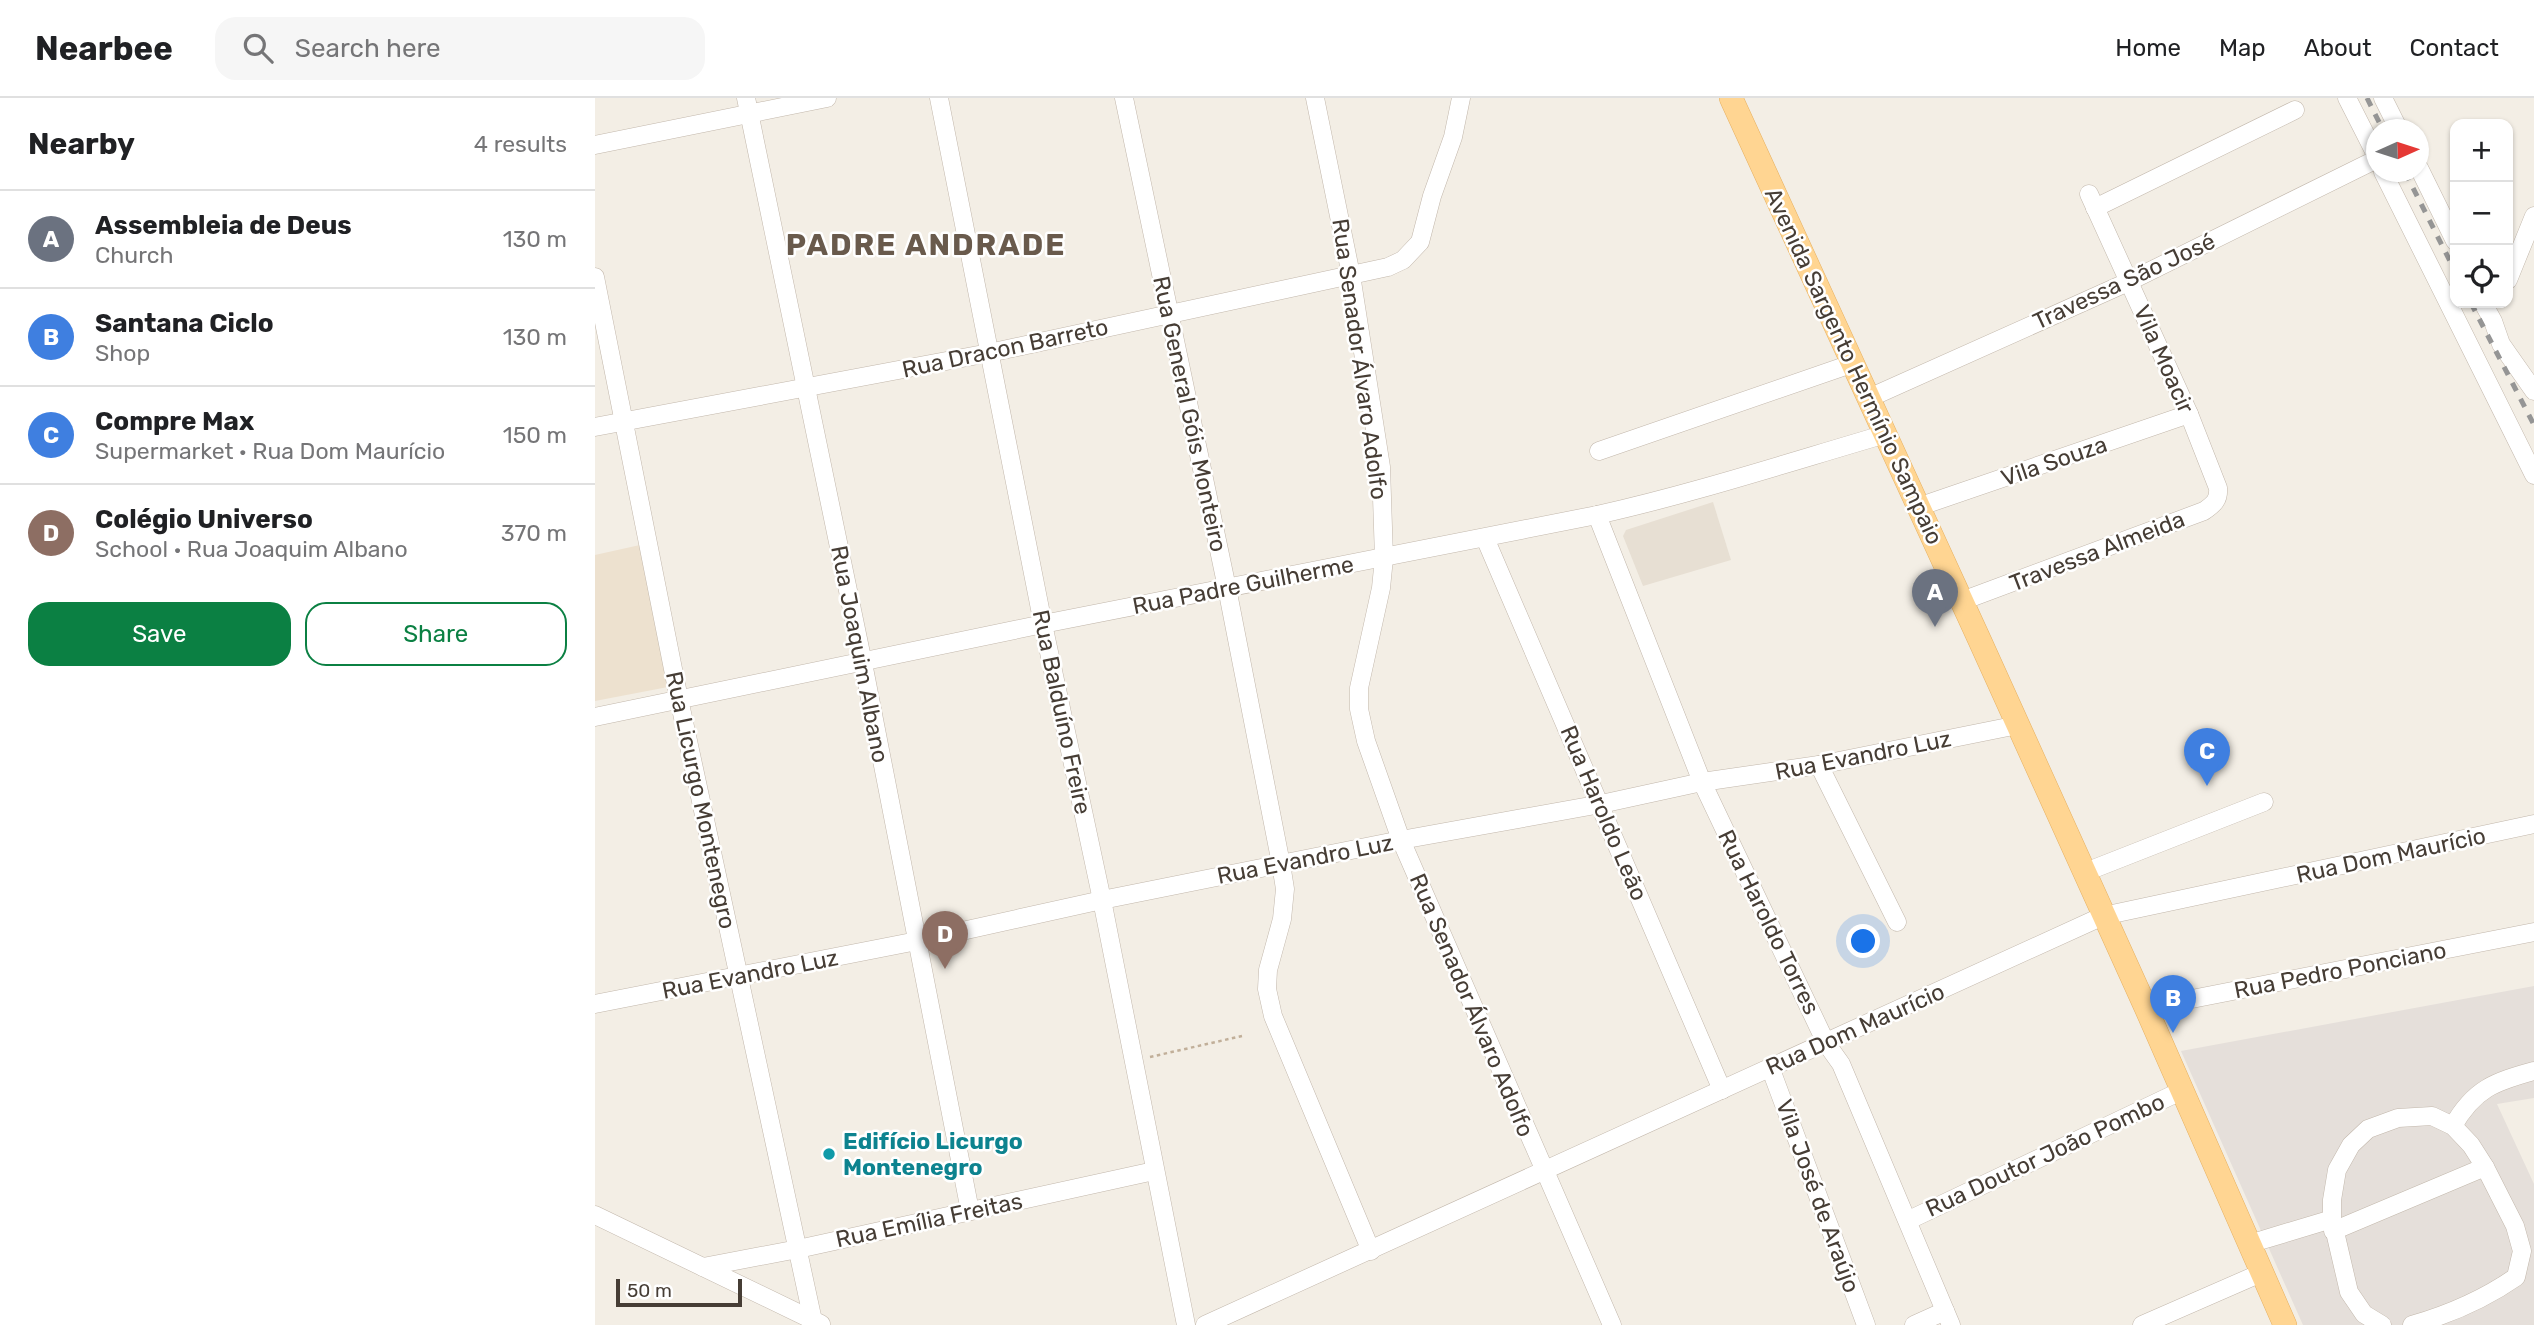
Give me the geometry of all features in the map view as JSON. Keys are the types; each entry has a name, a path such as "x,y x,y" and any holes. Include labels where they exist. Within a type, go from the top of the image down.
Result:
{"main road":[{"name":"Avenida Sargento Hermínio Sampaio","path":"1731,98 2146,1008 2285,1325"}],"street":[{"path":"595,145 748,106 827,98"},
{"name":"Rua Balduíno Freire","path":"939,98 1186,1325"},
{"name":"Rua General Góis Monteiro","path":"1123,98 1227,588 1281,864 1285,889 1282,919 1267,989 1273,1016 1371,1251"},
{"name":"Rua Senador Álvaro Adolfo","path":"1315,98 1351,275 1381,467 1384,558 1378,609 1359,688 1359,709 1366,741 1401,839 1612,1325"},
{"name":"Rua Dracon Barreto","path":"595,427 989,353 1388,267 1411,254 1420,242 1432,196 1453,137 1461,98"},
{"path":"2347,98 2366,136"},
{"path":"2383,98 2394,119"},
{"name":"Rua Joaquim Albano","path":"748,106 863,663 970,1211"},
{"name":"Vila Moacir","path":"2218,488 2189,414 2092,201 2295,110"},
{"name":"Travessa São José","path":"1869,398 2128,282 2366,163"},
{"path":"2388,182 2534,475"},
{"path":"2426,182 2450,231"},
{"path":"2513,268 2534,216"},
{"name":"Rua Licurgo Montenegro","path":"595,277 679,699 798,1249 819,1323"},
{"path":"2486,308 2501,344 2534,391"},
{"path":"2493,321 2498,308"},
{"path":"1599,451 1854,363"},
{"name":"Vila Souza","path":"1918,507 2189,414"},
{"name":"Rua Padre Guilherme","path":"595,717 1043,624 1597,515 1738,480 1886,434"},
{"name":"Travessa Almeida","path":"1962,601 2204,511 2219,497 2218,488"},
{"name":"Rua Haroldo Torres","path":"1597,515 1702,782 1826,1043 1841,1064 1909,1220 1948,1318"},
{"name":"Rua Haroldo Leão","path":"1485,538 1722,1090"},
{"name":"Rua Evandro Luz","path":"595,1004 917,941 1401,839 1601,804 1702,782 1819,765 2018,725"},
{"path":"1819,765 1897,922"},
{"path":"2083,873 2264,802"},
{"name":"Rua Dom Maurício","path":"1205,1325 2103,916 2534,824"},
{"name":"Rua Pedro Ponciano","path":"2146,1008 2534,932"},
{"name":"Vila José de Araújo","path":"1770,1067 1866,1325"},
{"path":"2453,1126 2464,1107 2477,1093 2534,1071"},
{"name":"Rua Doutor João Pombo","path":"1909,1220 2181,1091"},
{"path":"2382,1325 2364,1314 2349,1292 2333,1225 2332,1200 2337,1170 2351,1145 2368,1129 2398,1118 2432,1116 2453,1126 2471,1145 2515,1226 2522,1251 2516,1277 2494,1292 2452,1313 2412,1325"},
{"path":"2249,1244 2333,1225 2485,1167"},
{"name":"Rua Emília Freitas","path":"703,1267 798,1249 1154,1171"},
{"path":"596,1210 703,1267 819,1323"},
{"path":"2143,1325 2261,1273"},
{"path":"1914,1325 1948,1318"}],"path":[{"path":"1133,1061 1242,1036"}],"shaded area":[{"path":"1713,502 1731,560 1643,586 1623,536 1626,530"},
{"path":"640,545 668,687 595,701 595,555"},
{"path":"2534,986 2534,1098 2497,1104 2534,1184 2534,1325 2303,1325 2181,1051"}],"railway":[{"path":"2367,98 2378,119"},
{"path":"2410,182 2450,261"},
{"path":"2474,308 2534,425"}],"place":[{"name":"Assembleia de Deus","path":"1935,627"},
{"name":"Compre Max","path":"2207,786"},
{"name":"Colégio Universo","path":"945,969"},
{"name":"Santana Ciclo","path":"2173,1033"},
{"name":"Edifício Licurgo Montenegro","path":"829,1154"}],"district":[{"name":"PADRE ANDRADE","path":"926,245"}]}
